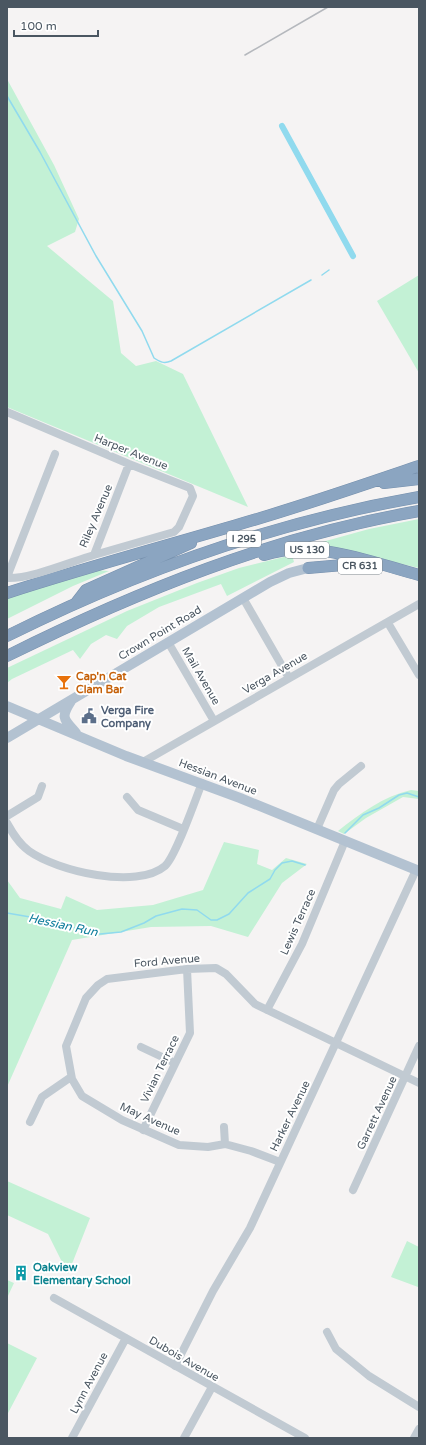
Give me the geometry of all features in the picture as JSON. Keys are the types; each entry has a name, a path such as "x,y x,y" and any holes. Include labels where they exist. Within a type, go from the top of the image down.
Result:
{"highway":[{"path":"7,593 158,546 239,525 419,466"},
{"path":"352,489 419,479"},
{"name":"I 295","path":"7,636 76,603 158,569 258,535 350,511 419,497"},
{"name":"I 295","path":"7,656 108,608 244,554 337,527 419,511"},
{"path":"76,603 86,590 179,548 239,525"},
{"name":"US 130","path":"202,571 214,571 268,554 300,550 350,556 382,563 416,574"},
{"name":"CR 631","path":"308,568 359,566 416,574"}],"main road":[{"name":"Crown Point Road","path":"7,738 243,598 282,576 308,568"},
{"path":"72,700 64,714 64,718 78,736"},
{"name":"Hessian Avenue","path":"7,706 38,720 143,762 202,783 418,871"}],"street":[{"name":"Harper Avenue","path":"7,412 129,464 190,488 193,496 179,527 174,532 94,555"},
{"path":"7,578 55,454"},
{"name":"Riley Avenue","path":"7,578 14,579 94,555 129,464"},
{"path":"243,598 289,678"},
{"name":"Verga Avenue","path":"143,762 419,604"},
{"path":"388,623 419,675"},
{"name":"Mail Avenue","path":"168,642 214,721"},
{"path":"317,829 334,790 361,766"},
{"path":"7,823 22,846 37,856 86,873 107,876 142,876 159,870 170,860 202,783"},
{"path":"7,816 38,797 42,786"},
{"path":"128,797 138,810 183,829"},
{"name":"Lewis Terrace","path":"267,1010 302,944 345,841"},
{"name":"Harker Avenue","path":"175,1366 213,1291 250,1228 418,871"},
{"name":"Ford Avenue","path":"71,1077 66,1046 86,998 98,985 107,979 124,976 187,969 211,968 221,970 231,978 255,1004 419,1083"},
{"name":"Vivian Terrace","path":"143,1130 190,1033 187,969"},
{"name":"Garrett Avenue","path":"353,1190 419,1046"},
{"path":"141,1047 175,1063"},
{"path":"30,1122 42,1097 71,1077"},
{"name":"May Avenue","path":"71,1077 82,1096 89,1101 143,1130 179,1145 208,1147 225,1144 251,1151 280,1162"},
{"path":"224,1127 225,1144"},
{"name":"Dubois Avenue","path":"54,1298 303,1438"},
{"path":"327,1332 336,1349 369,1376 419,1407"},
{"name":"Lynn Avenue","path":"72,1438 126,1338"},
{"path":"184,1438 212,1387"},
{"path":"414,1438 419,1429"}],"green space":[{"path":"7,79 54,165 79,219 75,232 47,246 113,301 121,353 136,366 156,361 183,374 248,507 7,407"},
{"path":"419,275 419,373 377,301"},
{"path":"419,519 419,568 315,544 369,529"},
{"path":"292,555 294,562 227,596 221,584 159,607 127,626 117,639 106,635 91,644 80,659 73,650 12,679 7,683 7,668 127,611 239,568"},
{"path":"94,570 109,571 73,586 7,619 7,598"},
{"path":"411,790 419,791 419,799 403,797 366,818 344,834 338,831 381,801"},
{"path":"224,842 259,850 257,864 272,870 286,858 307,864 282,883 248,937 211,926 151,927 72,940 7,1087 7,880 20,898 61,909 66,896 97,910 153,905 203,890"},
{"path":"7,1181 90,1218 68,1274 48,1234 7,1215"},
{"path":"407,1241 419,1247 418,1287 391,1277"},
{"path":"7,1280 14,1283 7,1298"},
{"path":"7,1343 37,1358 7,1415"}],"waterway":[{"path":"7,96 40,152 96,256 142,331 154,358 160,361 169,362 311,280"},
{"path":"282,126 353,256"},
{"path":"322,275 329,270"},
{"name":"Hessian Run","path":"345,833 363,815 379,808 399,795 407,793 419,797"},
{"name":"Hessian Run","path":"7,913 36,918 100,934 121,932 144,923 156,916 182,909 197,910 211,920 217,920 229,914 248,893 270,879 275,870 282,863 292,861 305,865"}],"railway":[{"path":"245,55 328,7"}],"place":[{"name":"Cap'n Cat Clam Bar","path":"64,682"},
{"name":"Verga Fire Company","path":"89,716"},
{"name":"Oakview Elementary School","path":"21,1273"}]}
